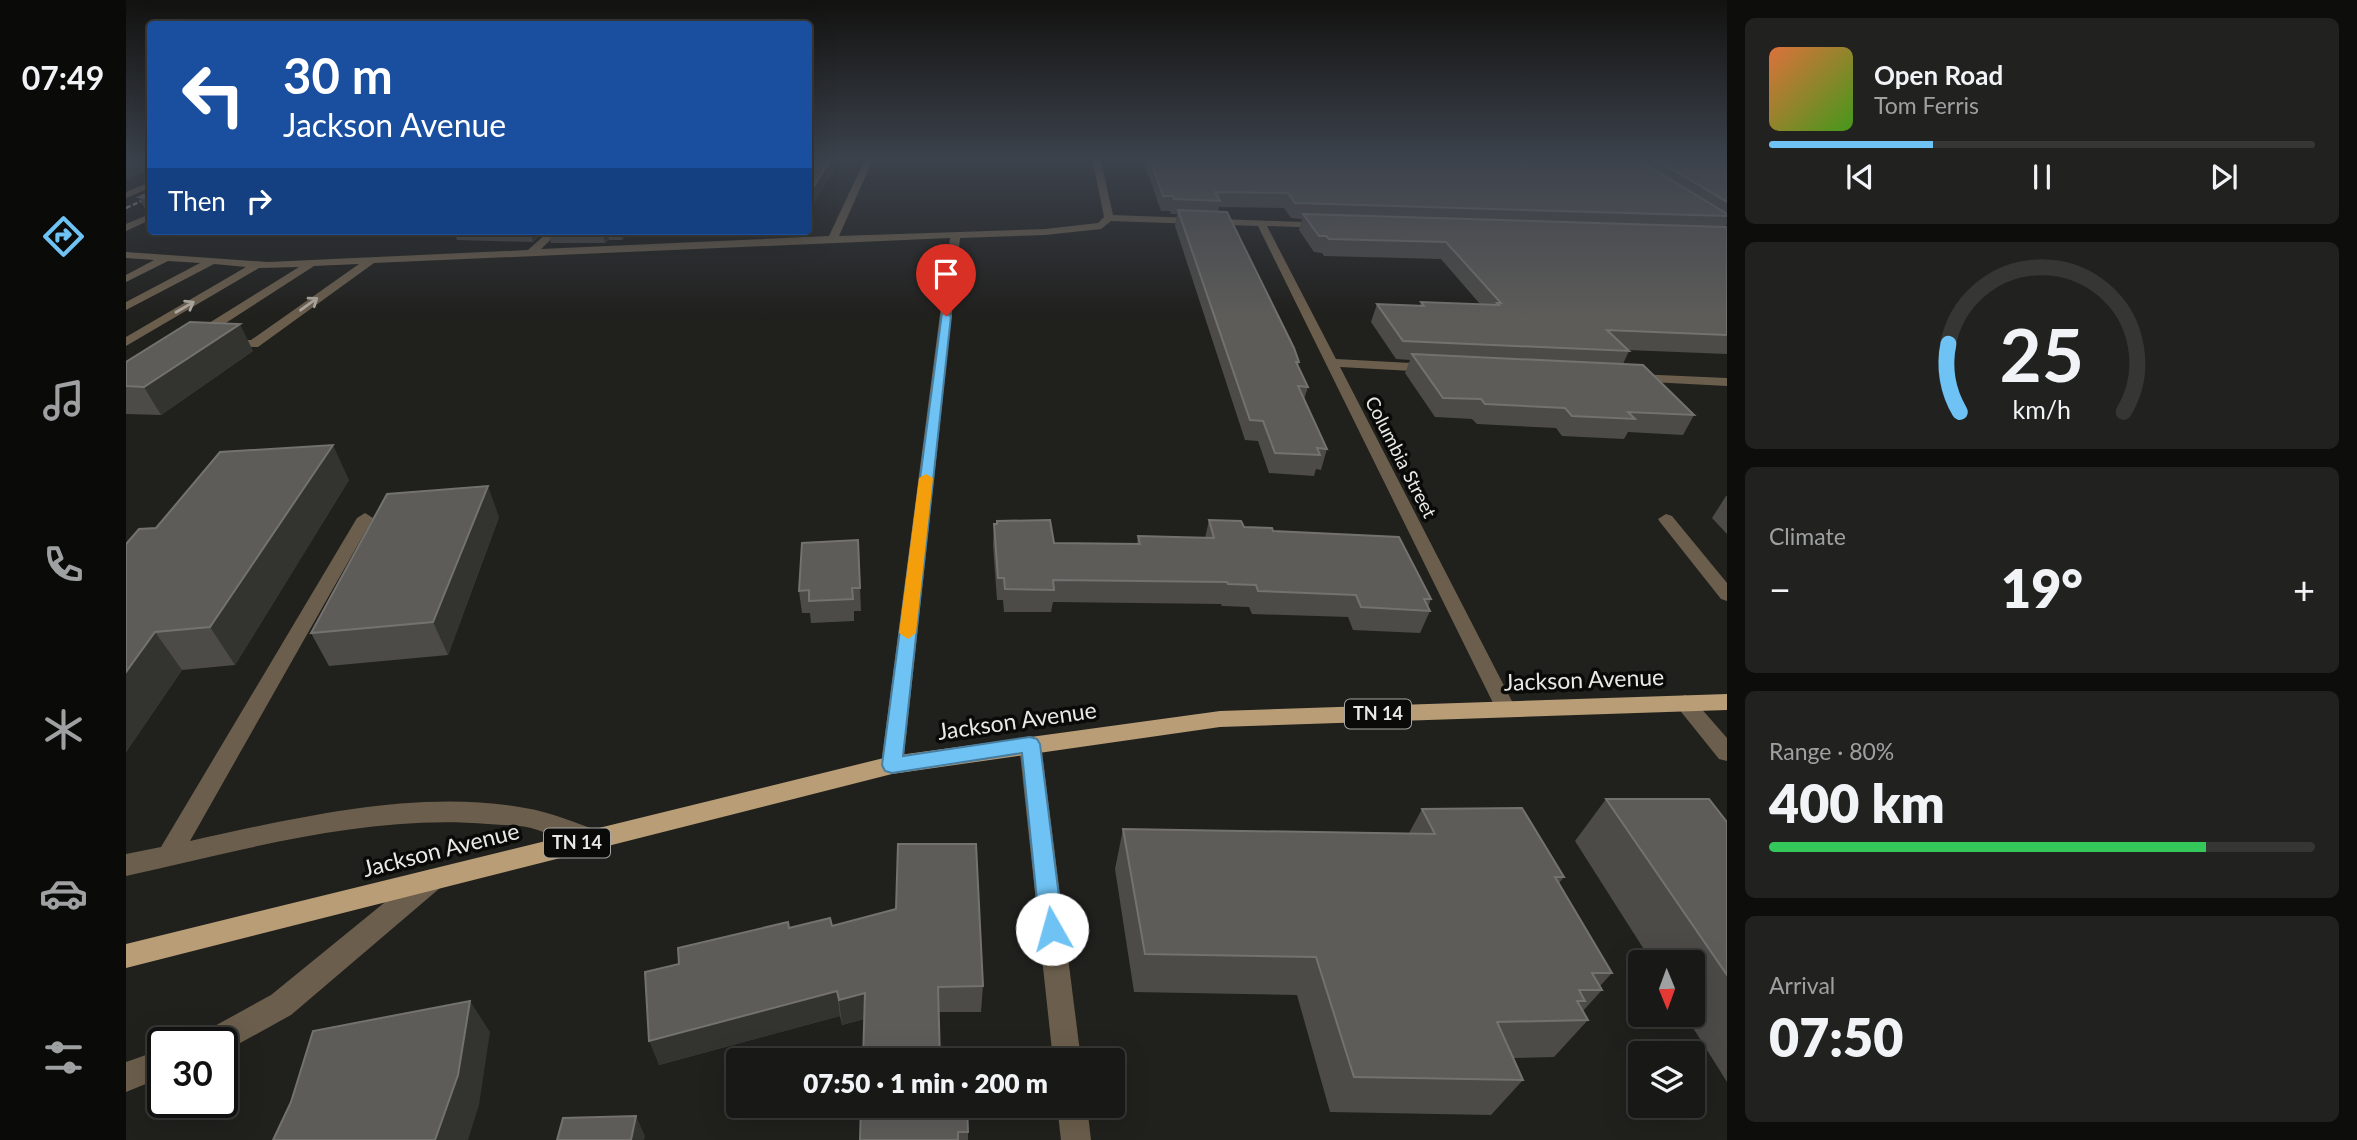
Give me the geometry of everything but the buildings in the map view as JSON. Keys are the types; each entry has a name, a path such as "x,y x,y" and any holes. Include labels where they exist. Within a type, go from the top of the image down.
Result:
{"main road":[{"name":"Jackson Avenue","path":"126,956 892,765 1220,719 1727,702"}],"street":[{"path":"833,239 846,210"},
{"path":"1108,210 1110,218"},
{"path":"126,228 147,218"},
{"path":"126,255 258,264 370,261 833,239 955,236 1101,226 1110,218 1343,225"},
{"name":"Columbia Street","path":"1261,223 1506,709"},
{"path":"530,254 551,235"},
{"path":"892,765 955,236"},
{"path":"126,279 167,258"},
{"path":"126,307 212,261"},
{"path":"312,263 187,342 254,344 370,261"},
{"path":"126,342 258,264"},
{"path":"1332,363 1441,368"},
{"path":"1618,377 1727,382"},
{"path":"169,856 365,518"},
{"path":"1666,519 1727,595"},
{"path":"1685,703 1727,753"},
{"path":"1030,744 1066,1048"},
{"path":"126,865 296,830 416,811 519,816 593,839"},
{"path":"238,1029 281,1005 432,879"},
{"path":"126,1077 147,1069"},
{"path":"1073,1118 1076,1140"}],"slow traffic":[{"path":"908,633 926,478"}],"route":[{"path":"946,316 892,765 1030,744 1052,929"}]}
